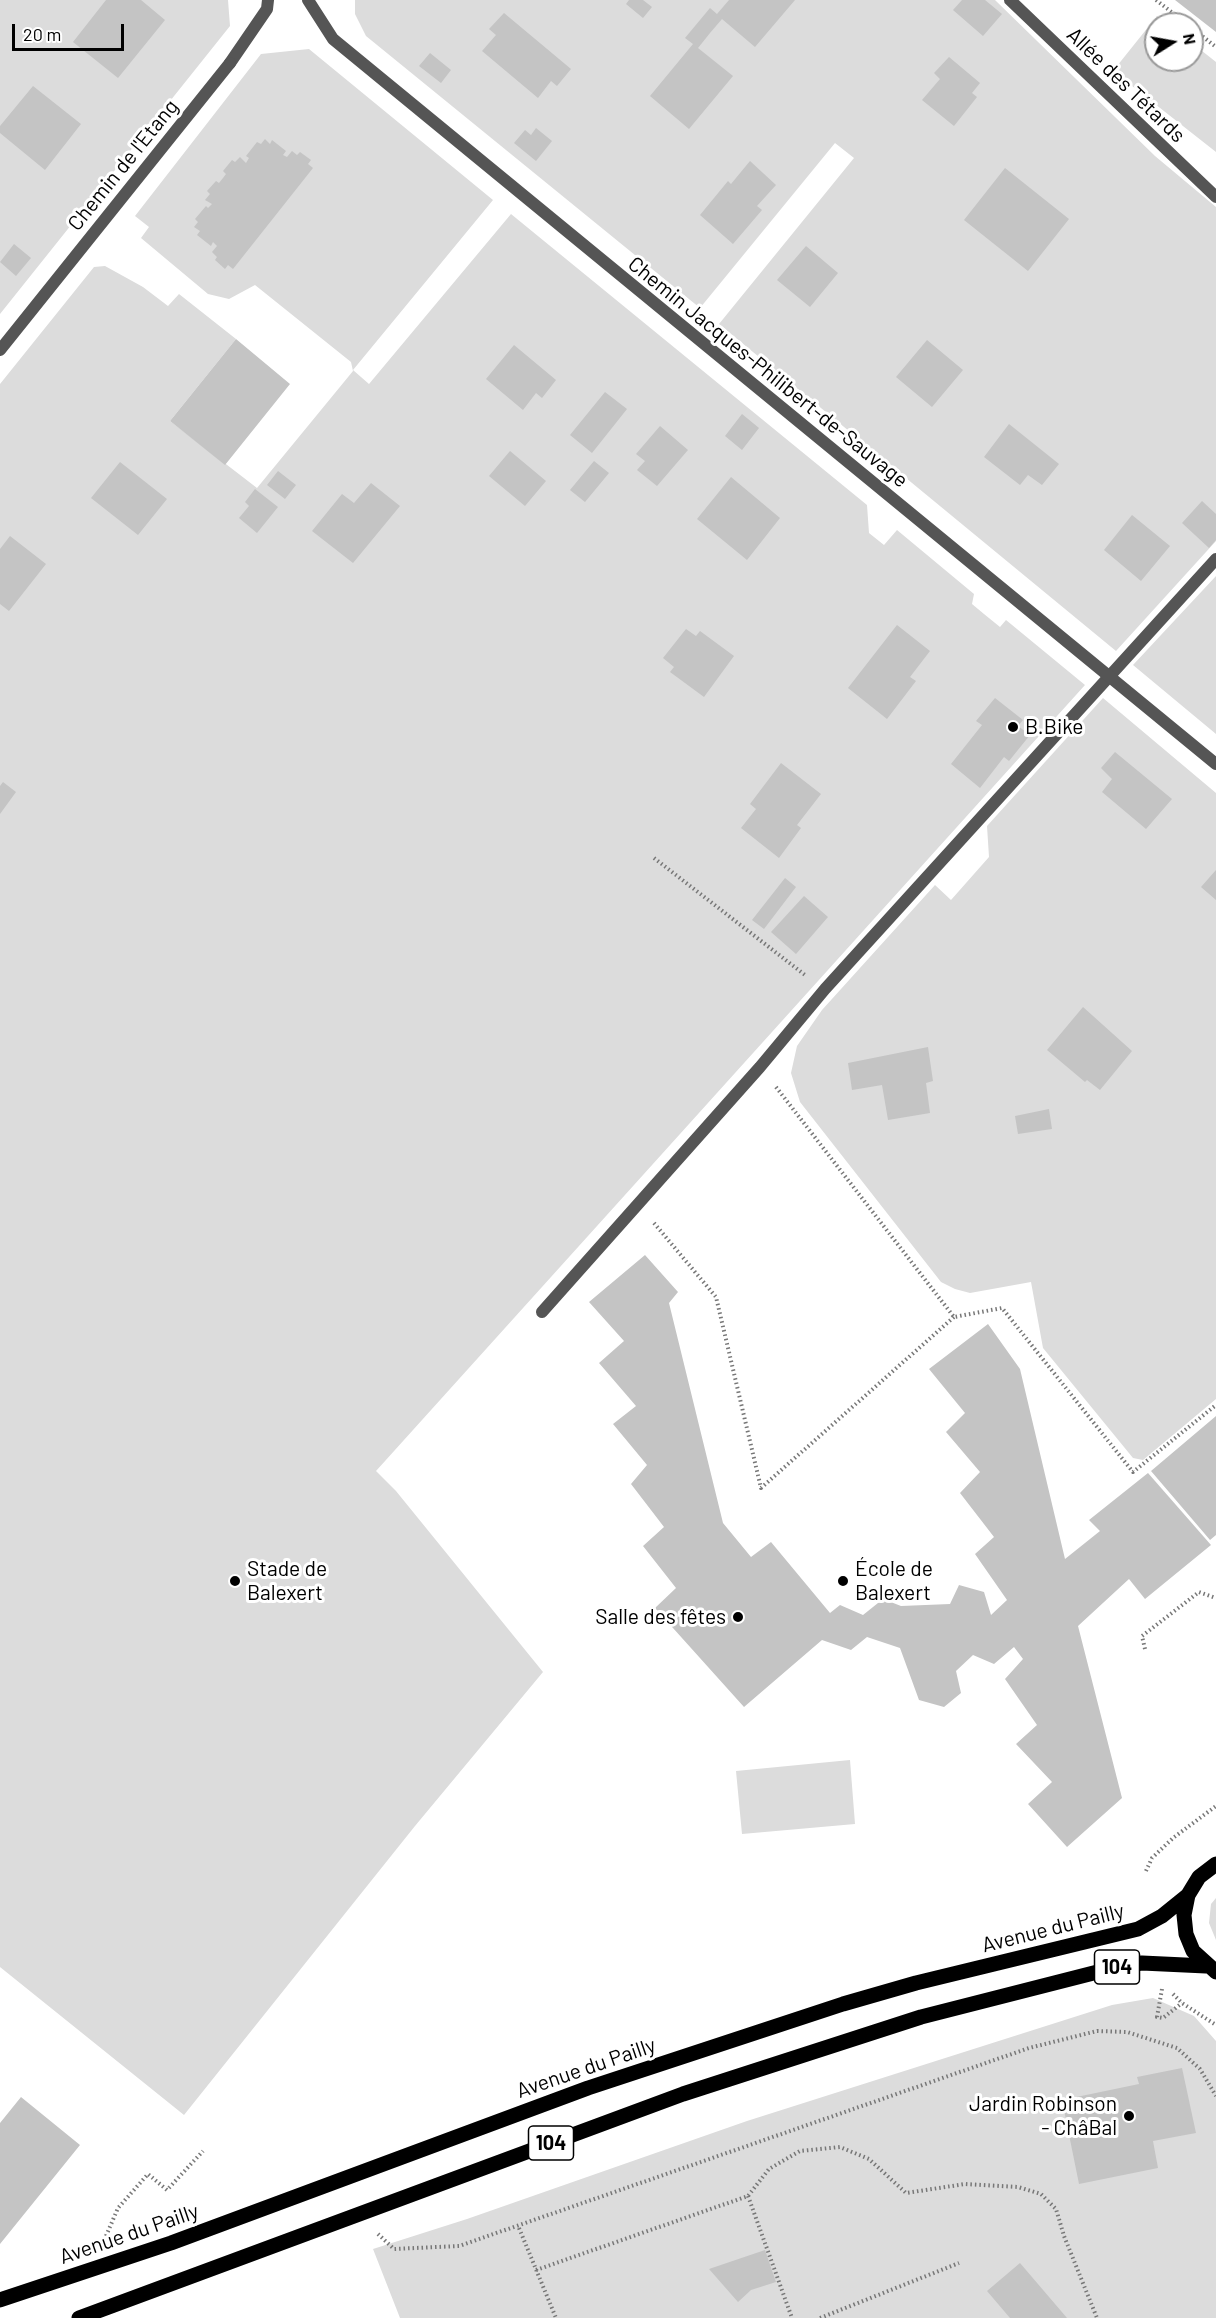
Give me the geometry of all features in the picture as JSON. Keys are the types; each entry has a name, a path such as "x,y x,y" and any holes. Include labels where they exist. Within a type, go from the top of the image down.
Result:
{"main road":[{"name":"Avenue du Pailly","path":"0,2300 171,2243 588,2088 821,2011 916,1983 1138,1929 1162,1916 1188,1895 1199,1877 1216,1864"},
{"path":"1188,1895 1184,1915 1186,1934 1193,1952 1211,1969"},
{"name":"104","path":"79,2318 683,2094 921,2017 1121,1966 1142,1963 1211,1969"}],"street":[{"name":"Chemin de l'Etang","path":"0,350 230,63 267,9 268,0"},
{"name":"Chemin Jacques-Philibert-de-Sauvage","path":"308,0 333,39 1216,764"},
{"name":"Allée des Tétards","path":"1010,0 1216,197"},
{"path":"542,1312 760,1067 825,989 1216,558"}],"path":[{"path":"1156,0 1172,12"},
{"path":"1204,38 1216,47"},
{"path":"654,858 825,989"},
{"path":"760,1067 954,1317"},
{"path":"638,1204 716,1297 761,1488 954,1317 1002,1308 1133,1473 1216,1405"},
{"path":"1145,1649 1142,1636 1199,1593 1216,1598"},
{"path":"1146,1871 1152,1858 1173,1838 1216,1806"},
{"path":"1164,1982 1157,2017 1163,2018 1182,2003"},
{"path":"1173,1994 1182,2003 1216,2025"},
{"path":"375,2232 394,2249 459,2246 519,2228 1029,2049 1097,2031 1127,2032 1176,2048 1200,2069 1216,2096"},
{"path":"536,2270 748,2196 769,2169 800,2151 840,2147 869,2159 906,2193 965,2184 1018,2187 1041,2194 1056,2209 1064,2236 1097,2318"},
{"path":"108,2233 118,2208 148,2174 167,2190 203,2151"},
{"path":"748,2196 792,2318"},
{"path":"519,2228 555,2318"},
{"path":"820,2318 959,2263"}],"shaded area":[{"path":"0,0 228,0 230,26 0,314"},
{"path":"355,0 995,0 1155,156 1216,207 1216,541 1116,651 719,324 854,158 835,143 700,308 366,36 355,14"},
{"path":"1144,32 1144,72 1204,72 1204,52 1216,62 1216,152 1113,71"},
{"path":"309,49 493,200 353,370 369,384 511,214 867,505 869,533 884,545 897,530 974,594 972,604 984,614 1000,627 1006,620 1085,685 376,1471 396,1491 543,1672 415,1826 184,2115 0,1967 0,384 94,267 105,266 143,287 168,306 179,294 236,339 170,421 257,488 353,371 351,362 255,285 229,299 208,294 141,238 149,227 135,216 261,54"},
{"path":"1216,576 1216,734 1133,665"},
{"path":"1103,698 1216,793 1216,1399 1143,1460 1133,1458 1043,1348 1031,1282 970,1293 941,1282 800,1102 791,1073 797,1046 822,1010 935,885 951,900 989,857 987,826"},
{"path":"850,1760 855,1824 742,1834 736,1771"},
{"path":"1216,1898 1216,1940 1209,1923 1211,1904"},
{"path":"1153,1998 1194,2016 1216,2041 1216,2318 400,2318 373,2249 467,2219 747,2121 1112,2005"}],"building":[{"path":"106,0 141,0 165,20 118,78 73,42"},
{"path":"629,0 643,0 652,7 643,18 626,4"},
{"path":"729,0 795,0 755,47 722,19 710,33 698,48 733,76 689,129 650,96 693,44 685,38 710,8 717,14"},
{"path":"962,0 985,0 1002,14 983,36 953,10"},
{"path":"1175,0 1216,0 1216,32 1204,23 1204,12 1190,12"},
{"path":"504,13 571,69 557,86 551,81 538,98 482,51 496,35 489,29"},
{"path":"430,53 451,70 441,83 419,66"},
{"path":"949,57 980,83 972,93 977,97 954,126 922,100 940,79 934,73"},
{"path":"33,86 81,124 45,170 0,133 0,126"},
{"path":"536,128 552,141 536,161 514,143 525,130 531,135"},
{"path":"265,139 270,144 272,140 286,151 283,155 287,157 292,151 297,155 300,152 311,160 308,164 313,168 233,269 228,265 225,269 215,260 217,257 212,252 217,246 213,242 211,246 197,235 200,231 194,227 198,222 195,219 206,206 208,208 212,204 205,200 210,194 207,191 216,181 219,183 226,174 223,171 232,160 235,162 240,157 246,163 249,158 246,156 257,142 261,144"},
{"path":"750,161 776,185 757,206 762,210 733,244 700,215 728,181 731,184"},
{"path":"1005,168 1069,219 1028,271 964,220"},
{"path":"14,244 31,258 16,276 0,262"},
{"path":"806,246 838,273 810,307 777,280"},
{"path":"236,339 290,384 225,465 170,421"},
{"path":"927,340 963,370 932,407 896,377"},
{"path":"514,345 556,380 542,398 536,393 523,410 486,379"},
{"path":"605,392 627,409 592,453 570,435"},
{"path":"742,414 759,428 742,450 725,436"},
{"path":"1009,424 1059,464 1042,485 1028,475 1020,485 984,457"},
{"path":"660,426 688,450 657,486 637,470 645,461 636,454"},
{"path":"510,451 546,481 525,506 489,476"},
{"path":"594,461 609,473 585,502 570,490"},
{"path":"120,462 167,499 138,535 91,498"},
{"path":"278,471 296,485 285,499 267,485"},
{"path":"731,477 780,518 747,560 697,519"},
{"path":"371,483 400,506 353,563 312,531 342,494 354,503"},
{"path":"255,489 278,507 257,533 239,518 249,506 245,502"},
{"path":"1202,501 1216,514 1216,540 1209,548 1182,523"},
{"path":"1132,515 1170,546 1141,581 1104,550"},
{"path":"10,536 46,564 9,611 0,604 0,549"},
{"path":"897,625 930,651 910,677 916,681 887,719 848,688"},
{"path":"686,629 696,636 700,631 734,656 704,697 670,672 674,667 663,658"},
{"path":"995,698 1023,720 1018,726 1030,735 1009,761 1004,757 980,788 951,764 982,725 976,721"},
{"path":"1115,752 1172,799 1146,829 1102,792 1112,779 1101,768"},
{"path":"781,763 821,794 797,825 801,828 779,858 741,828 756,809 750,804"},
{"path":"3,782 16,792 0,814 0,786"},
{"path":"1216,870 1216,900 1201,887"},
{"path":"785,878 796,887 764,929 752,920"},
{"path":"804,896 828,917 796,954 771,932"},
{"path":"1083,1007 1132,1051 1100,1090 1087,1080 1085,1082 1047,1050"},
{"path":"928,1047 933,1081 926,1083 930,1113 888,1120 882,1085 852,1090 848,1063"},
{"path":"1049,1109 1052,1129 1018,1134 1015,1116"},
{"path":"645,1255 678,1292 669,1303 723,1523 751,1557 771,1542 830,1613 840,1605 863,1615 883,1599 901,1606 950,1604 959,1585 984,1592 991,1615 1007,1600 975,1554 994,1537 960,1493 980,1472 946,1432 965,1413 929,1369 988,1324 1020,1369 1065,1559 1100,1531 1089,1520 1148,1473 1211,1545 1145,1599 1129,1579 1078,1626 1122,1798 1067,1847 1028,1804 1052,1782 1016,1744 1037,1725 1005,1679 1023,1659 1014,1647 994,1664 973,1655 956,1671 961,1693 944,1707 919,1700 900,1648 867,1637 851,1650 822,1640 744,1707 655,1608 676,1588 643,1546 664,1527 631,1484 647,1465 613,1424 636,1406 599,1363 624,1341 589,1302"},
{"path":"1216,1416 1216,1535 1210,1540 1151,1471"},
{"name":"Jardin Robinson - ChâBal","path":"1182,2068 1196,2133 1153,2141 1158,2168 1079,2184 1062,2100 1139,2084 1137,2077"},
{"path":"21,2097 80,2145 0,2244 0,2123"},
{"path":"765,2250 776,2282 751,2290 738,2302 709,2269"},
{"path":"1020,2263 1067,2318 1010,2318 987,2291"}],"place":[{"name":"B.Bike","path":"1013,727"},
{"name":"Stade de Balexert","path":"235,1581"},
{"name":"École de Balexert","path":"843,1581"},
{"name":"Salle des fêtes","path":"738,1617"},
{"name":"Jardin Robinson - ChâBal","path":"1129,2116"}]}
